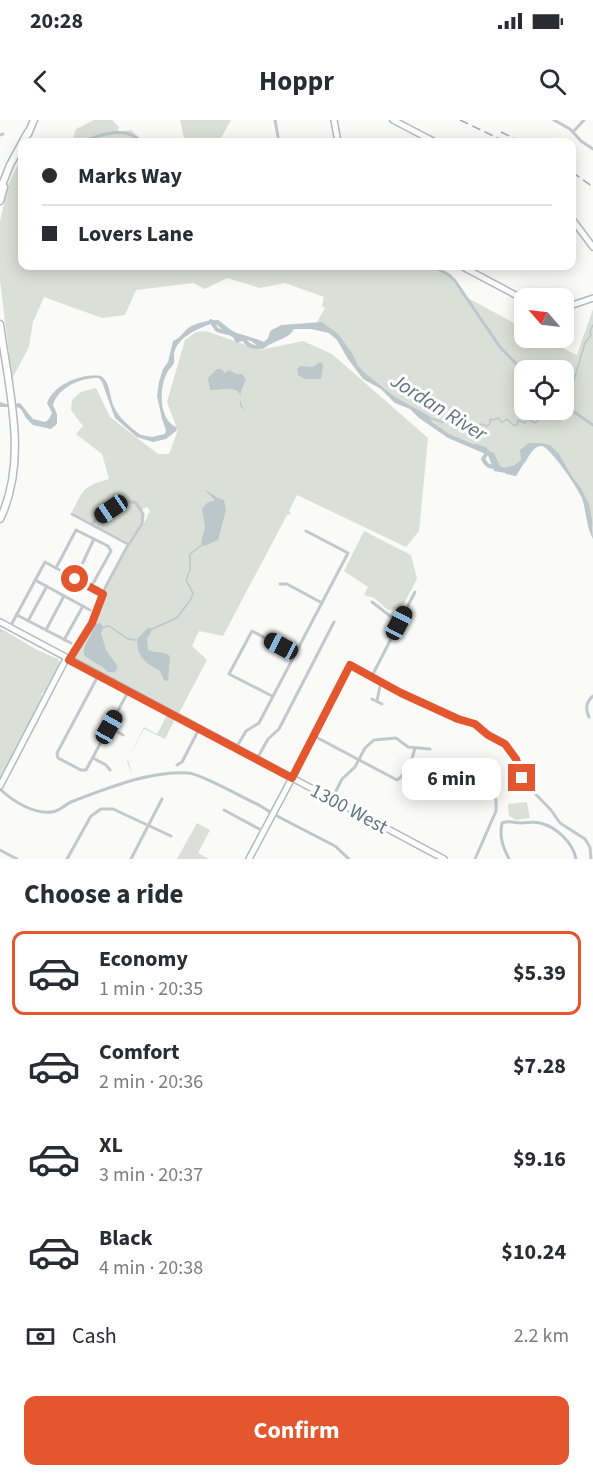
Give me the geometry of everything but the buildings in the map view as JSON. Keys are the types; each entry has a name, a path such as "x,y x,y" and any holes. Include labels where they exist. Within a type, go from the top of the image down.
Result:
{"main road":[{"path":"25,138 34,120"},
{"path":"28,132 28,138"},
{"path":"0,190 18,150"},
{"path":"0,201 8,176 18,156"},
{"path":"0,324 15,460 12,486 0,519"},
{"path":"0,352 8,397"},
{"path":"0,510 12,462 10,412"}],"street":[{"path":"275,120 278,138"},
{"path":"334,120 337,138"},
{"path":"393,120 427,138"},
{"path":"554,120 593,149"},
{"path":"573,132 585,120"},
{"path":"576,224 593,247"},
{"path":"469,270 514,294"},
{"path":"574,305 593,298"},
{"path":"0,786 68,660 92,623 103,594 128,544 142,525 142,510 136,503 126,501 100,516 92,524"},
{"path":"72,514 128,544"},
{"path":"56,568 76,530 108,546 111,551 92,587"},
{"path":"236,748 246,731 259,723 348,553 306,531"},
{"path":"75,579 94,539"},
{"path":"10,628 45,562 103,594"},
{"path":"35,580 90,610"},
{"path":"280,584 287,584 322,603"},
{"path":"28,621 46,586"},
{"path":"372,676 415,592"},
{"path":"46,630 64,596"},
{"path":"372,602 399,623"},
{"path":"64,640 83,606"},
{"path":"17,615 71,643"},
{"name":"1300 West","path":"0,622 444,859"},
{"path":"257,759 268,739 279,729 334,622"},
{"path":"272,696 229,674 252,631 295,654"},
{"path":"249,859 350,665 458,719 475,724 488,735 508,746 516,759 524,782 551,810 560,823 585,839 590,847 591,859"},
{"path":"98,675 56,754 58,758 85,770 128,692"},
{"path":"377,701 381,681"},
{"path":"589,717 586,711 589,699 593,696"},
{"path":"372,699 382,704"},
{"path":"109,727 123,735"},
{"path":"177,765 182,762 199,729"},
{"path":"314,736 398,780 414,754 415,748"},
{"path":"332,799 342,779 352,770 367,745 377,739 396,738 406,746 430,749"},
{"path":"93,758 110,770"},
{"path":"475,859 495,811 496,800 488,786"},
{"path":"131,859 162,799"},
{"path":"67,859 91,816 101,809 113,809 171,836"},
{"path":"224,810 263,831"},
{"path":"0,850 16,859"}],"shaded area":[{"path":"94,120 112,120 119,127 117,132 131,130 140,138 73,138 76,129"},
{"path":"180,120 231,120 221,138 184,138"},
{"path":"18,164 18,270 441,270 466,297 514,323 514,348 563,348 577,355 593,309 593,529 587,502 552,448 536,443 521,462 506,470 499,468 485,449 450,436 369,379 355,366 333,331 317,322 325,308 322,306 324,297 285,283 260,288 227,278 205,289 193,283 136,290 125,315 102,318 44,297 33,322 29,347 12,379 0,280 0,221 9,183"},
{"path":"218,320 234,332 264,342 281,325 322,322 338,334 352,353 358,366 366,374 395,397 429,416 432,422 449,434 494,453 500,466 504,468 515,465 521,460 520,450 529,443 550,445 559,454 589,504 593,539 582,498 564,469 546,448 537,447 523,465 512,474 494,471 488,455 448,438 410,409 395,403 381,389 363,379 337,340 329,333 311,329 294,329 287,337 262,349 251,341 245,340 237,343 234,338 213,323 191,333 182,340 174,352 174,363 163,385 163,410 170,423 176,427 176,431 166,439 153,442 137,437 115,418 99,378 78,381 60,393 53,405 57,414 57,424 51,429 33,425 17,407 0,407 0,402 9,405 20,403 33,419 45,422 52,413 47,403 62,385 77,378 101,376 107,382 112,403 122,419 141,435 152,437 165,434 166,430 157,396 159,382 168,362 173,341 191,326"},
{"path":"206,331 260,350 303,341 332,354 428,438 419,531 406,547 297,495 289,511 291,514 287,515 223,636 199,631 192,646 207,660 179,713 72,658 91,628 100,610 107,587 150,511 147,507 143,509 140,525 128,542 72,512 79,498 89,486 109,479 102,454 76,434 83,426 71,410 72,400 81,392 96,388 110,417 158,454 169,454 178,430 176,431 167,402 185,340 196,332"},
{"path":"321,362 323,366 321,379 305,379 298,375 297,369 300,366 312,367"},
{"path":"217,369 225,373 229,370 242,374 246,380 240,399 240,395 235,390 210,390 208,378"},
{"path":"204,489 224,500 226,510 218,540 204,546 201,543 205,527 202,509 207,503 215,500"},
{"path":"364,531 411,555 417,579 401,609 388,610 374,598 364,595 368,587 344,571"},
{"path":"100,623 104,627 101,633 106,650 118,667 115,672 108,672 84,655 84,648 96,624"},
{"path":"149,627 152,630 147,639 148,650 170,656 168,681 164,680 160,671 143,659 137,646 137,639"},
{"path":"0,628 37,650 58,659 60,664 44,693 41,694 43,696 0,779"},
{"path":"167,715 175,719 165,739 144,729 128,759 144,727 157,734"},
{"path":"526,802 530,818 516,820 509,816 508,804"},
{"path":"197,823 210,830 198,853 209,859 177,859"}],"waterway":[{"path":"93,138 112,133 127,134 136,138"},
{"path":"440,270 455,281 500,347 514,362"},
{"name":"Jordan River","path":"211,321 217,330 228,333"},
{"path":"574,380 593,325"},
{"name":"Jordan River","path":"269,342 272,332 280,328"},
{"name":"Jordan River","path":"243,337 250,345 261,347"},
{"path":"574,412 593,425"},
{"path":"430,418 442,422 460,420 478,426 481,424 487,426 490,424 490,419 499,418 501,422 507,419 513,425 517,425 518,420"},
{"path":"518,420 525,423 526,420"},
{"path":"529,420 535,423 538,420"},
{"name":"Jordan River","path":"475,446 485,449 487,453 484,461 491,467 495,467"},
{"name":"Jordan River","path":"507,472 515,474 521,464"},
{"path":"152,629 177,618 191,599 193,593 186,580 190,570 190,554 202,545"},
{"path":"104,627 109,626 128,639 136,640"},
{"path":"1,790 25,806 38,811 54,812 71,802 144,777 188,773 212,782 270,812"},
{"path":"275,815 335,846 349,859"},
{"path":"509,859 501,837 502,823 509,822 537,822 552,828 572,847 576,859"}],"railway":[{"path":"460,120 498,138"},
{"path":"501,132 514,138"},
{"path":"576,175 593,187"}],"route":[{"path":"75,579 103,594 88,631 69,660 292,778 350,665 401,693 458,719 475,724 488,735 508,746 516,759 522,778"}]}
